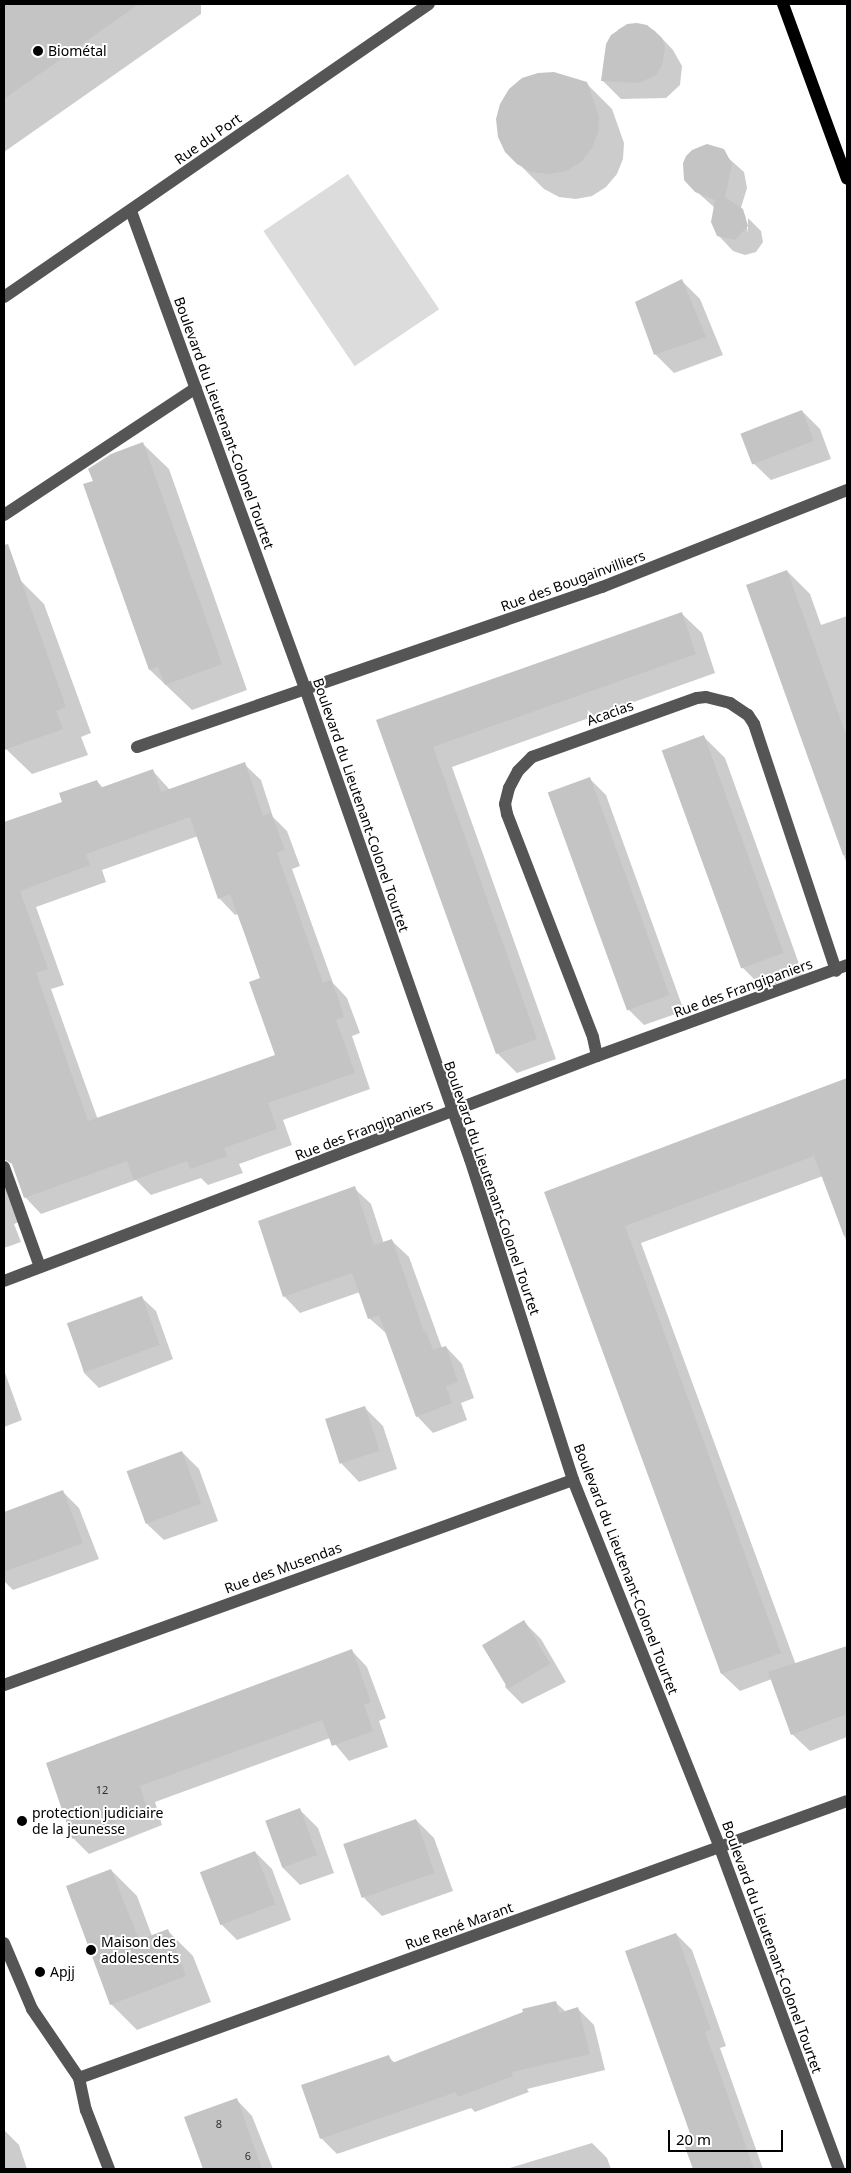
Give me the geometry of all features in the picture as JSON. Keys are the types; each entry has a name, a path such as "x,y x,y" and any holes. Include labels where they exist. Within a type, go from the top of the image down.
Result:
{"main road":[{"path":"783,4 847,179"}],"street":[{"name":"Rue du Port","path":"4,297 429,4"},
{"name":"Boulevard du Lieutenant-Colonel Tourtet","path":"131,211 306,691 451,1114 470,1159 573,1480 720,1848 838,2169"},
{"path":"4,515 196,388"},
{"name":"Rue des Bougainvilliers","path":"138,747 306,691 602,587 847,490"},
{"name":"Acacias","path":"597,1056 592,1037 507,814 505,804 509,788 518,771 532,757 697,698 706,697 730,704 748,715 754,724 842,968"},
{"name":"Rue des Frangipaniers","path":"4,1281 451,1114 597,1056 842,968"},
{"path":"4,1167 40,1267"},
{"name":"Rue des Musendas","path":"4,1685 573,1480"},
{"name":"Rue René Marant","path":"79,2078 847,1801"},
{"path":"4,1943 32,2009 79,2078 86,2110 109,2169"}],"shaded area":[{"path":"348,174 439,309 355,366 263,231"}],"building":[{"name":"Biométal","path":"4,4 139,4 4,99"},
{"path":"627,24 647,25 662,38 665,47 662,66 656,75 639,83 601,81 606,44 611,35"},
{"path":"554,72 587,82 599,116 598,133 592,148 581,162 566,171 549,174 532,172 517,164 505,152 498,137 496,119 500,104 509,89 522,78 538,73"},
{"path":"707,144 724,149 732,164 725,197 743,209 748,226 735,240 717,236 711,222 715,200 695,192 684,180 683,163 686,156 692,150"},
{"path":"682,279 706,337 654,355 635,302"},
{"path":"802,410 814,441 752,464 740,434"},
{"path":"143,442 222,664 165,685 158,667 149,670 83,484 93,481 88,469 111,454"},
{"path":"8,544 66,707 56,711 63,729 4,750 4,545"},
{"path":"787,570 847,737 847,855 843,855 746,585"},
{"path":"682,612 696,654 433,747 537,1039 496,1054 376,720"},
{"path":"704,735 783,953 741,968 662,750"},
{"path":"245,762 263,816 271,813 285,850 277,853 323,983 331,980 338,998 344,1017 336,1020 355,1073 268,1103 277,1129 224,1148 227,1156 190,1169 187,1161 134,1180 127,1161 24,1198 12,1164 4,1159 4,822 62,802 59,793 97,780 100,788 153,769 161,792","holes":["190,817 218,899 230,894 245,935 260,978 249,982 275,1055 88,1121 36,973 48,969 20,891 90,865 86,854"]},
{"path":"590,777 669,995 627,1010 548,792"},
{"path":"847,1078 847,1235 844,1236 814,1156 625,1226 781,1653 721,1674 544,1192"},
{"path":"355,1186 374,1245 392,1239 424,1332 426,1331 433,1350 446,1346 458,1382 446,1386 452,1403 416,1417 379,1315 368,1319 352,1273 283,1297 258,1221"},
{"path":"142,1296 160,1345 85,1372 67,1323"},
{"path":"365,1406 380,1451 340,1464 325,1419"},
{"path":"182,1451 201,1504 146,1524 127,1471"},
{"path":"63,1490 83,1543 4,1572 4,1512"},
{"path":"524,1620 550,1664 508,1689 482,1645"},
{"path":"847,1646 847,1714 791,1735 768,1672"},
{"path":"352,1649 371,1702 364,1705 373,1731 332,1746 322,1720 140,1786 147,1809 72,1839 46,1763"},
{"path":"300,1808 317,1855 282,1868 265,1821"},
{"path":"416,1819 435,1873 362,1898 343,1844"},
{"path":"255,1851 275,1904 220,1925 200,1872"},
{"path":"111,1869 139,1940 168,1929 186,1976 110,2005 66,1886"},
{"path":"676,1933 711,2030 705,2032 754,2169 693,2169 682,2139 691,2136 625,1951"},
{"path":"556,2001 559,2013 578,2007 590,2054 512,2072 513,2076 458,2097 456,2092 320,2139 301,2085 389,2055 392,2063 523,2012 522,2009"},
{"path":"237,2098 262,2169 203,2169 184,2117"}],"place":[{"name":"Biométal","path":"38,51"},
{"name":"protection judiciaire de la jeunesse","path":"22,1821"},
{"name":"Maison des adolescents","path":"91,1950"},
{"name":"Apjj","path":"40,1972"}]}
